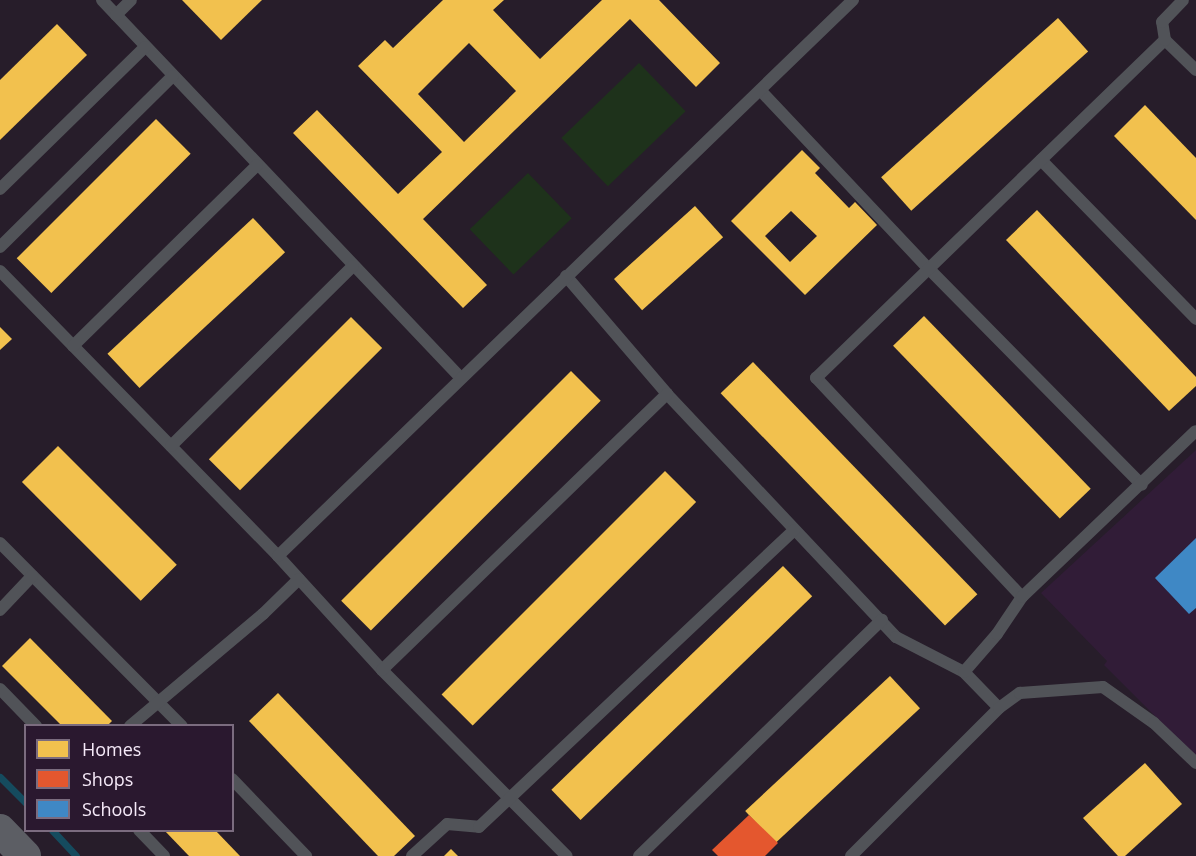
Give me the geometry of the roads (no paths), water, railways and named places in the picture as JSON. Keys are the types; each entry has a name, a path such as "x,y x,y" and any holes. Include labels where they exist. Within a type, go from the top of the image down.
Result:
{"lane":[{"path":"102,0 461,378"},
{"path":"116,15 131,0"},
{"path":"278,556 853,0"},
{"path":"1183,0 1162,22 1165,40 1196,70"},
{"path":"1022,597 816,378 1165,40"},
{"path":"0,189 145,46"},
{"path":"0,247 173,76"},
{"path":"761,91 929,269 1142,485"},
{"path":"1041,160 1196,319"},
{"path":"73,346 257,165"},
{"path":"171,446 353,266"},
{"path":"0,271 300,579 381,670 567,856"},
{"path":"566,276 667,394 896,637 964,672 999,708"},
{"path":"381,670 667,394"},
{"path":"964,672 997,634 1022,597 1196,431"},
{"path":"411,856 447,824 479,827 794,530"},
{"path":"0,543 180,724"},
{"path":"0,610 32,576"},
{"path":"132,724 263,614 300,579"},
{"path":"639,856 882,620"},
{"path":"851,856 999,708 1020,693 1103,687 1154,723 1196,763"},
{"path":"0,689 34,724"},
{"path":"234,781 306,856"},
{"path":"140,832 164,856"}],"waterway":[{"path":"0,777 24,801"},
{"path":"54,832 76,856"}]}
